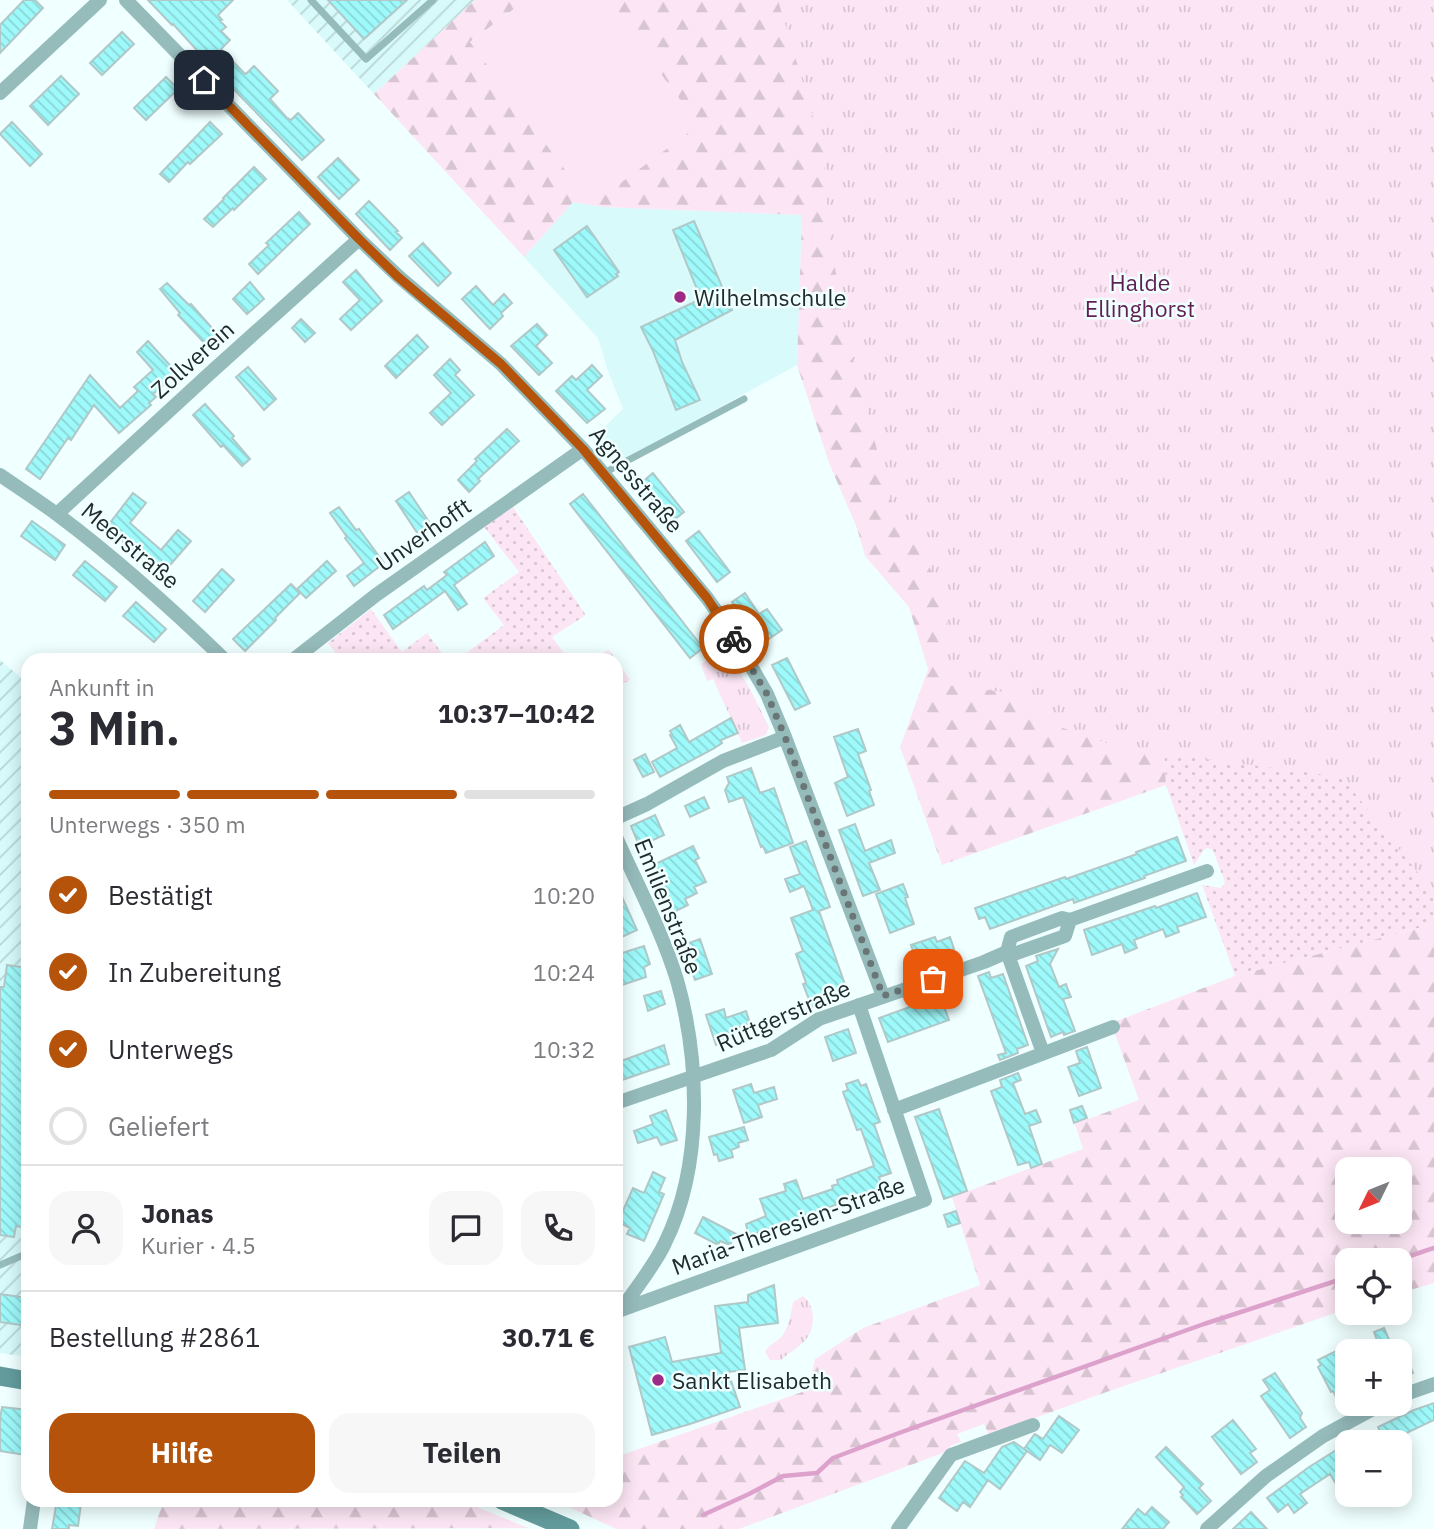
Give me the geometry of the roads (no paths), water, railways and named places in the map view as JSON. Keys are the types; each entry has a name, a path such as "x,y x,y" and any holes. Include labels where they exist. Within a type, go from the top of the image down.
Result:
{"main road":[{"path":"0,1376 21,1380"},
{"path":"517,1507 552,1524 570,1529"}],"street":[{"path":"0,93 100,0"},
{"name":"Agnesstraße","path":"126,0 397,276 501,364 604,473 714,608 767,694 883,996"},
{"name":"Zollverein","path":"57,514 359,239"},
{"name":"Unverhofft","path":"302,653 376,595 583,449"},
{"name":"Meerstraße","path":"0,475 57,514 119,563 218,653"},
{"path":"623,815 723,761 785,737"},
{"name":"Emilienstraße","path":"623,852 659,932 676,979 687,1025 693,1077 687,1179 678,1212 665,1244 623,1306"},
{"name":"Rüttgerstraße","path":"623,1101 771,1050 819,1019 984,962 1007,952 1011,937 1062,918 1070,920 1207,871"},
{"path":"1007,952 1044,1053"},
{"name":"Maria-Theresien-Straße","path":"623,1311 925,1200 859,1005"},
{"path":"894,1110 1113,1027"},
{"path":"1412,1392 1434,1384"},
{"path":"1207,1529 1266,1476 1323,1436 1360,1416"},
{"path":"898,1529 951,1455 1033,1425"},
{"path":"30,1529 33,1507"}],"lane":[{"path":"311,0 366,59 433,0"},
{"path":"604,473 744,399"},
{"path":"0,1265 21,1256"}],"waterway":[{"path":"1412,1255 1434,1248"},
{"path":"703,1515 783,1476 817,1473 833,1458 899,1433 1204,1324 1335,1281"}],"place":[{"name":"Wilhelmschule","path":"680,297"},
{"name":"Sankt Elisabeth","path":"658,1380"}],"park label":[{"name":"Halde Ellinghorst","path":"1140,295"}]}
